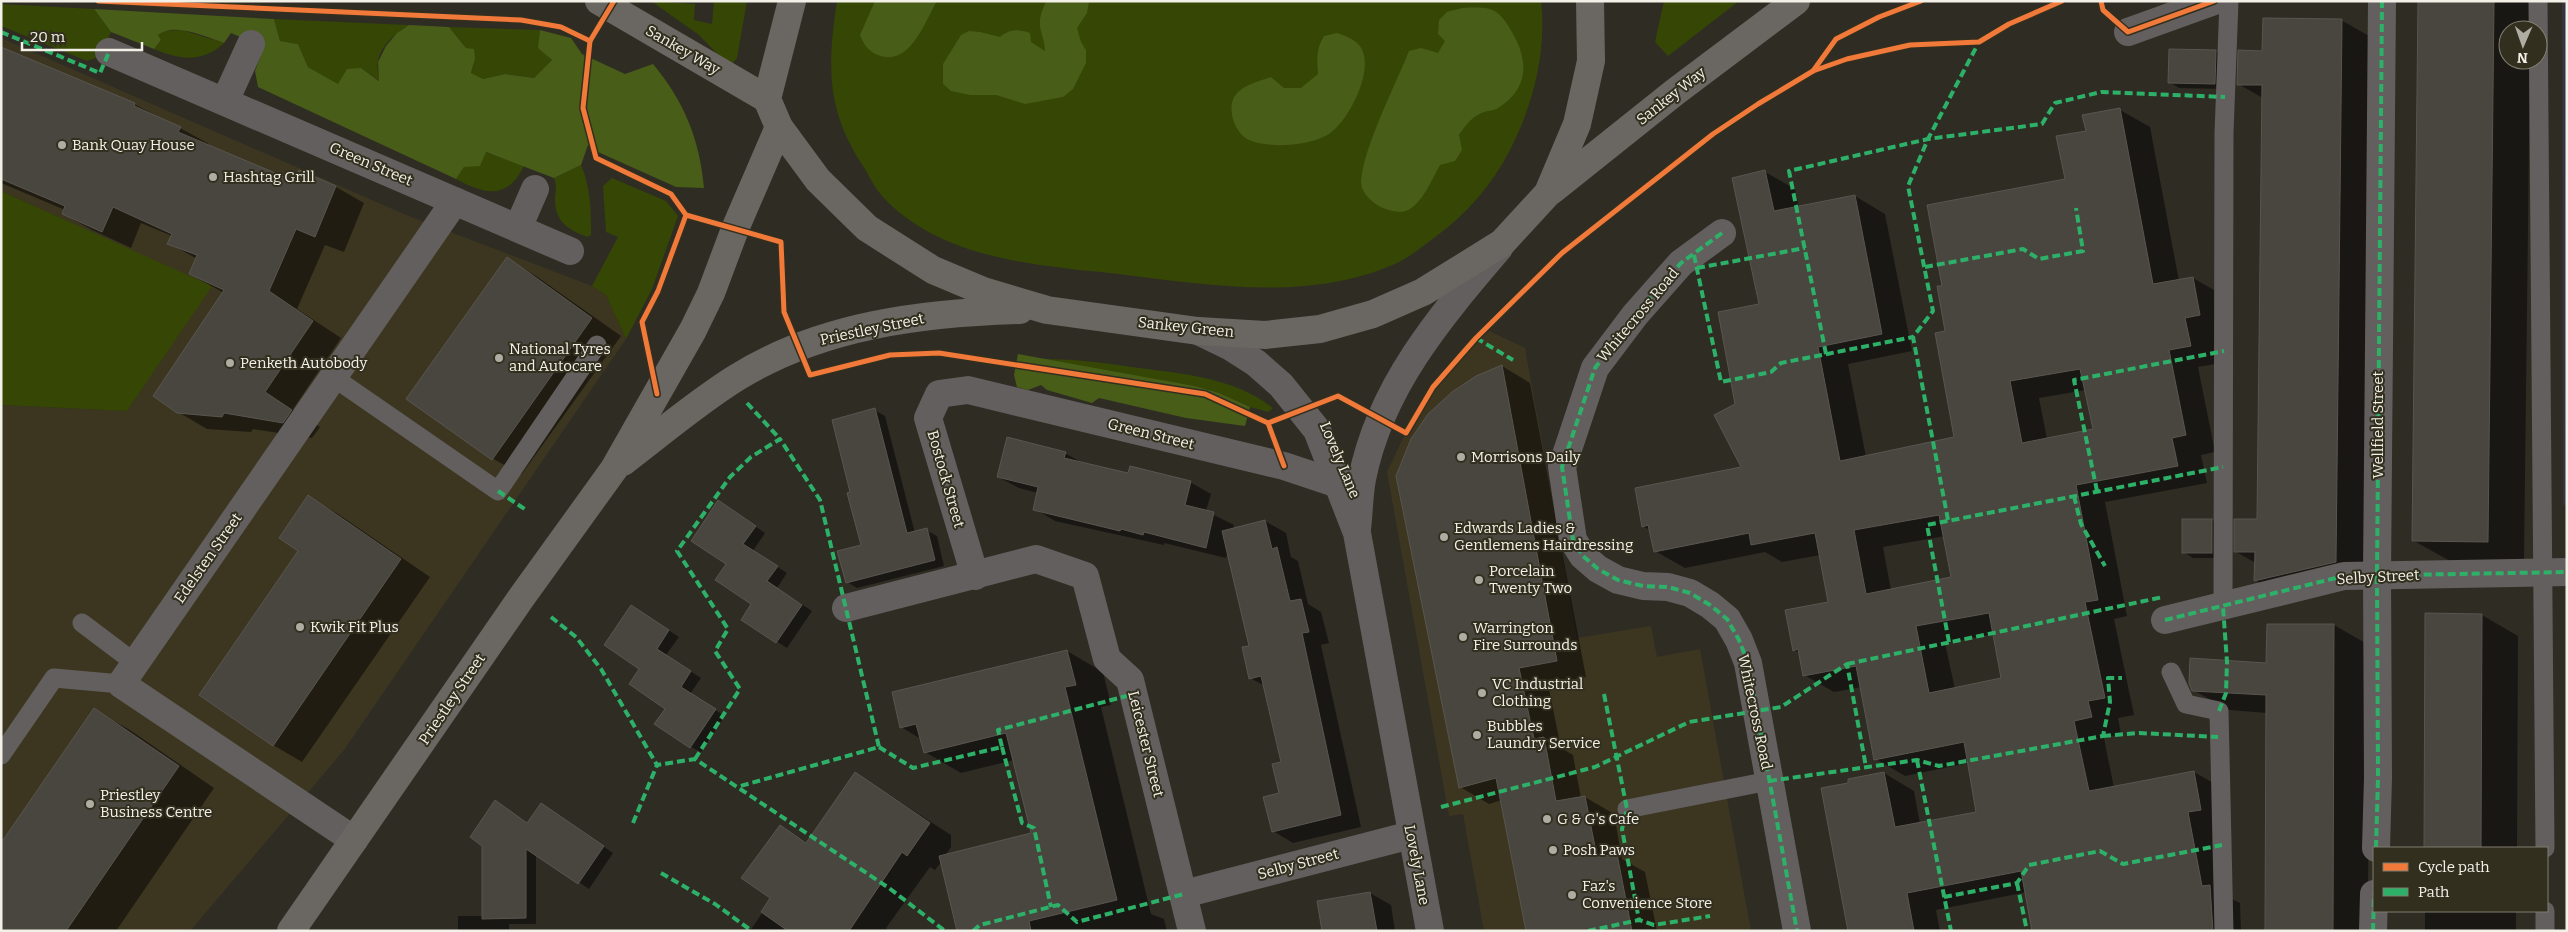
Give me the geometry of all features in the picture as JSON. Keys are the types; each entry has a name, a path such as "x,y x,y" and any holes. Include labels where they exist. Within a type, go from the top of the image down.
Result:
{"highway":[{"name":"Sankey Way","path":"599,1 767,99"},
{"path":"767,99 792,1"},
{"name":"Sankey Green","path":"767,99 779,127 818,180 867,228 933,270 983,292 1047,310 1198,330 1265,335 1320,329 1373,314 1423,292 1502,243 1548,193 1577,124 1591,61 1590,1"},
{"name":"Sankey Way","path":"1548,193 1675,92 1796,1"},
{"name":"Priestley Street","path":"291,931 521,598 614,468 693,330 711,293 735,229 779,127"},
{"name":"Priestley Street","path":"614,468 736,378 769,360 825,336 893,321 966,312 1047,310"}],"street":[{"path":"2128,32 2214,1"},
{"name":"Wellfield Street","path":"2376,847 2382,1"},
{"path":"225,101 250,44"},
{"name":"Green Street","path":"109,52 570,251"},
{"path":"518,228 535,189"},
{"name":"Edelsten Street","path":"128,673 455,200"},
{"name":"Whitecross Road","path":"1722,233 1681,264 1635,315 1595,368 1562,467 1572,540 1583,556 1598,569 1618,580 1643,586 1668,587 1690,593 1710,605 1727,620 1739,640 1748,663 1797,931"},
{"name":"Lovely Lane","path":"1350,481 1389,397 1435,323 1502,243"},
{"name":"Lovely Lane","path":"1198,330 1231,347 1256,363 1286,391 1317,430 1350,481 1356,533 1430,931"},
{"name":"Green Street","path":"939,394 968,390 1350,481"},
{"name":"Bostock Street","path":"939,394 928,418 975,576"},
{"name":"Leicester Street","path":"846,608 1036,559 1084,576 1107,659 1130,680 1192,931"},
{"name":"Selby Street","path":"2165,620 2344,576 2556,572"},
{"path":"128,673 354,840"},
{"name":"Selby Street","path":"1184,894 1411,835"},
{"path":"2373,931 2374,912"}],"lane":[{"path":"2223,607 2224,134 2229,1"},
{"path":"2538,1 2556,572 2545,847"},
{"path":"333,377 498,491 597,345"},
{"path":"82,623 128,673"},
{"path":"2171,672 2186,704 2218,711 2224,931"},
{"path":"1,755 54,678 128,673"},
{"path":"1627,809 1769,781"},
{"path":"2544,931 2545,912"}],"shaded area":[{"path":"2562,1 2567,1 2567,507 2563,504"},
{"path":"1,38 406,215 592,286 606,295 626,339 344,750 190,931 1,931 1,405 127,411 211,286 1,191"},
{"path":"1489,331 1525,348 1577,638 1651,626 1657,657 1700,649 1751,931 1484,931 1463,814 1449,816 1387,472 1425,392"}],"green space":[{"path":"651,1 695,4 694,20 712,24 714,1 747,1 737,58 732,64 727,64 699,35"},
{"path":"837,1 1541,1 1542,39 1540,59 1531,97 1510,150 1486,187 1446,229 1399,262 1365,275 1329,283 1293,287 1256,287 1181,282 1018,261 988,255 959,246 931,233 905,217 882,196 875,186 852,148 836,108 831,68"},
{"path":"875,1 937,1 908,49 899,55 889,57 878,55 869,50 860,35"},
{"path":"1046,1 1089,2 1087,13 1077,28 1081,42 1086,50 1086,63 1073,89 1063,97 1025,104 996,95 970,95 951,91 943,84 943,64 961,35 969,31 1000,37 1011,31 1018,30 1030,33 1031,42 1045,51 1040,23"},
{"path":"1664,1 1739,1 1668,56 1655,42"},
{"path":"1,4 94,9 111,32 101,56 87,61 1,26"},
{"path":"1462,8 1486,8 1492,10 1507,23 1518,43 1521,53 1523,74 1521,83 1508,100 1496,109 1476,116 1467,124 1459,135 1462,150 1455,161 1440,165 1427,189 1415,205 1404,211 1388,210 1372,201 1362,188 1363,167 1374,134 1409,51 1421,48 1438,53 1445,41 1438,34 1439,20 1447,12"},
{"path":"94,9 274,19 280,41 298,44 308,67 338,84 347,69 361,68 379,81 378,62 386,46 397,33 409,25 449,27 466,48 474,49 475,59 471,73 483,79 505,74 534,78 552,60 538,48 540,30 571,38 582,54 625,74 653,64 673,92 689,122 699,154 704,188 676,187 598,152 588,145 581,165 554,178 486,152 480,166 464,167 456,179 258,87 255,71 264,47 231,33 224,43 199,34 173,30 165,31 158,35 161,40 154,49 111,32"},
{"path":"274,19 409,25 394,36 382,50 377,63 380,81 361,68 338,84 308,67 298,44 280,41"},
{"path":"449,27 540,30 539,48 552,60 534,78 505,74 483,79 471,74 475,59"},
{"path":"182,30 224,43 208,54 190,58 173,56 154,49 161,40 158,35 164,31"},
{"path":"1337,33 1360,46 1364,56 1365,67 1358,93 1352,106 1337,127 1323,137 1310,142 1295,144 1262,144 1244,137 1234,122 1231,110 1237,93 1257,81 1271,77 1284,88 1301,88 1318,74 1318,50 1324,36"},
{"path":"485,152 524,166 510,185 494,191 485,191 456,179 464,167"},
{"path":"581,165 590,199 591,235 587,237 573,231 563,223 559,218 555,205 556,183 554,178"},
{"path":"612,178 666,201 678,216 652,289 626,339 606,295 592,286 618,237 606,232 603,186"},
{"path":"1,191 212,286 127,411 1,405"},
{"path":"1018,354 1194,386 1219,393 1250,407 1245,426 1186,418 1099,398 1092,403 1047,390 1041,385 1028,390 1017,387 1014,375"},
{"path":"1044,359 1103,363 1192,375 1242,390 1273,408 1268,412 1250,407 1219,393"}],"building":[{"path":"2418,1 2494,1 2488,542 2412,541"},
{"path":"2263,18 2342,19 2336,562 2254,581 2255,552 2234,552 2234,519 2257,519 2262,85 2237,85 2238,50 2262,51"},
{"path":"1,47 135,103 134,106 181,127 178,132 294,181 299,170 336,186 315,237 296,229 269,291 313,321 265,392 292,410 283,423 224,413 222,417 177,413 153,396 224,290 189,274 197,255 167,244 172,234 113,207 102,232 62,214 65,206 1,179"},
{"path":"2169,49 2216,50 2215,84 2168,83"},
{"path":"2120,108 2153,284 2193,277 2200,315 2185,318 2191,346 2169,350 2186,435 2172,438 2178,466 2076,485 2098,600 2085,602 2105,698 2088,701 2092,717 2074,721 2089,791 2194,771 2201,810 2188,812 2202,886 2210,885 2213,931 2032,931 2021,871 1907,893 1914,931 1848,931 1821,788 1848,783 1848,779 1884,772 1895,827 1976,812 1964,742 1874,760 1856,666 1803,676 1798,649 1793,651 1785,610 1828,602 1815,533 1751,545 1749,533 1654,552 1648,525 1642,527 1635,488 1741,467 1714,415 1735,404 1718,312 1759,304 1732,178 1765,170 1774,211 1855,195 1882,334 1818,347 1840,461 1954,437 1935,333 1945,331 1937,286 1942,286 1927,205 2065,179 2056,136 2086,131 2082,115","holes":["2080,369 2093,429 2022,443 2010,381","1939,515 1951,577 1866,594 1854,530","1989,613 2001,678 1929,693 1916,626"]},
{"name":"National Tyres and Autocare","path":"507,257 592,318 492,460 406,399"},
{"path":"1502,365 1557,661 1519,668 1534,739 1544,737 1556,801 1585,796 1597,857 1617,854 1632,931 1526,931 1496,778 1459,788 1396,476 1411,439 1428,414 1452,392 1476,376"},
{"path":"875,408 907,533 927,528 935,560 846,583 837,551 861,545 847,493 850,492 832,420"},
{"path":"1007,437 1066,452 1064,458 1128,473 1130,466 1191,481 1185,505 1214,512 1206,548 1144,532 1143,535 1121,529 1120,531 1033,510 1038,487 997,477"},
{"name":"Kwik Fit Plus","path":"308,495 401,559 273,746 199,695 298,551 279,538"},
{"path":"718,500 756,526 743,544 778,566 767,581 802,605 776,643 741,620 751,604 715,580 726,564 691,541"},
{"path":"2182,519 2212,519 2212,553 2182,553"},
{"path":"1265,520 1272,549 1277,547 1290,601 1301,599 1309,632 1302,633 1341,815 1272,832 1263,797 1279,793 1272,764 1281,762 1261,676 1249,679 1242,647 1249,646 1222,531"},
{"path":"631,605 669,630 657,649 691,671 681,687 716,709 690,748 654,724 665,709 629,684 639,669 604,645"},
{"path":"2425,613 2482,614 2481,847 2424,847"},
{"path":"2267,624 2334,624 2333,931 2265,931 2266,695 2192,691 2189,683 2190,658 2266,663"},
{"path":"1067,650 1076,685 1065,687 1117,900 1029,921 1031,931 957,931 939,856 1031,833 1006,733 924,753 916,724 900,728 892,692"},
{"name":"Priestley Business Centre","path":"94,708 179,766 66,931 1,931 1,843"},
{"path":"855,772 930,823 907,856 902,852 849,931 788,931 761,912 770,898 741,878 780,825 806,843"},
{"path":"495,800 527,823 541,803 604,846 578,884 526,849 526,918 482,919 482,846 470,837"},
{"path":"1370,892 1377,931 1322,931 1317,901"}],"marked path":[{"path":"2376,847 2382,1"},
{"path":"1,32 100,73 109,52"},
{"path":"1948,520 1913,337 1933,311 1908,186 1928,139 1979,42"},
{"path":"1826,354 1789,171 1928,139 2042,124 2055,103 2101,92 2225,97"},
{"path":"1925,267 2023,249 2039,259 2083,251 2076,208"},
{"path":"1722,233 1681,263 1635,315 1595,368 1562,467 1573,540 1583,556 1598,569 1618,580 1643,586 1668,587 1690,593 1710,605 1727,619 1739,640 1748,663 1797,931"},
{"path":"1697,268 1805,248"},
{"path":"1694,255 1721,382 1771,372 1781,363 1913,337"},
{"path":"1476,338 1513,360"},
{"path":"2097,491 2074,380 2224,351"},
{"path":"747,403 780,439"},
{"path":"695,759 740,689 715,651 728,629 677,551 730,477 751,457 780,439 820,500 879,747 737,787"},
{"path":"1949,642 1927,525 2223,467"},
{"path":"498,491 526,510"},
{"path":"2074,496 2081,524 2105,566"},
{"path":"2165,620 2344,576 2567,572"},
{"path":"1847,664 2163,597"},
{"path":"2219,711 2226,693 2227,662 2223,607"},
{"path":"551,617 576,637 601,669 657,765 695,759 889,888 945,931"},
{"path":"1441,807 1595,767 1689,722 1781,707 1847,664 1866,767"},
{"path":"1769,781 1917,760 1939,766 2103,736 2110,702 2108,678 2122,678"},
{"path":"879,747 913,768 1002,747 998,730 1134,694"},
{"path":"1604,694 1627,809 1622,829 1639,920"},
{"path":"2103,736 2139,733 2218,737"},
{"path":"1002,747 1022,823 1034,828 1051,907"},
{"path":"1917,760 1951,931"},
{"path":"633,823 657,765"},
{"path":"1944,897 2017,883 2029,865 2100,851 2123,864 2222,845"},
{"path":"661,873 715,904 752,931"},
{"path":"2017,883 2027,931"},
{"path":"973,931 980,925 1058,905 1077,922 1184,894"},
{"path":"2373,931 2374,912"},
{"path":"1588,931 1639,920 1654,925 1710,916"}],"cycle path":[{"path":"98,1 521,20 561,27 590,41"},
{"path":"614,1 590,41 583,108 596,158 671,194 686,215 781,242 784,312 810,375 890,355 939,353 1205,394 1268,423 1284,466"},
{"path":"1813,71 1836,39 1879,17 1921,1"},
{"path":"1268,423 1338,396 1406,433 1433,387 1476,338 1562,253 1713,134 1758,104 1813,71 1847,59 1910,45 1979,42 2009,24 2062,1"},
{"path":"2101,1 2103,10 2128,32 2214,1"},
{"path":"657,394 642,322 658,291 686,215"}],"place":[{"name":"Bank Quay House","path":"62,145"},
{"name":"Hashtag Grill","path":"213,177"},
{"name":"National Tyres and Autocare","path":"499,358"},
{"name":"Penketh Autobody","path":"230,363"},
{"name":"Morrisons Daily","path":"1461,457"},
{"name":"Edwards Ladies & Gentlemens Hairdressing","path":"1444,537"},
{"name":"Porcelain Twenty Two","path":"1479,580"},
{"name":"Kwik Fit Plus","path":"300,627"},
{"name":"Warrington Fire Surrounds","path":"1463,637"},
{"name":"VC Industrial Clothing","path":"1482,693"},
{"name":"Bubbles Laundry Service","path":"1477,735"},
{"name":"Priestley Business Centre","path":"90,804"},
{"name":"G & G's Cafe","path":"1547,819"},
{"name":"Posh Paws","path":"1553,850"},
{"name":"Faz's Convenience Store","path":"1572,895"}]}
